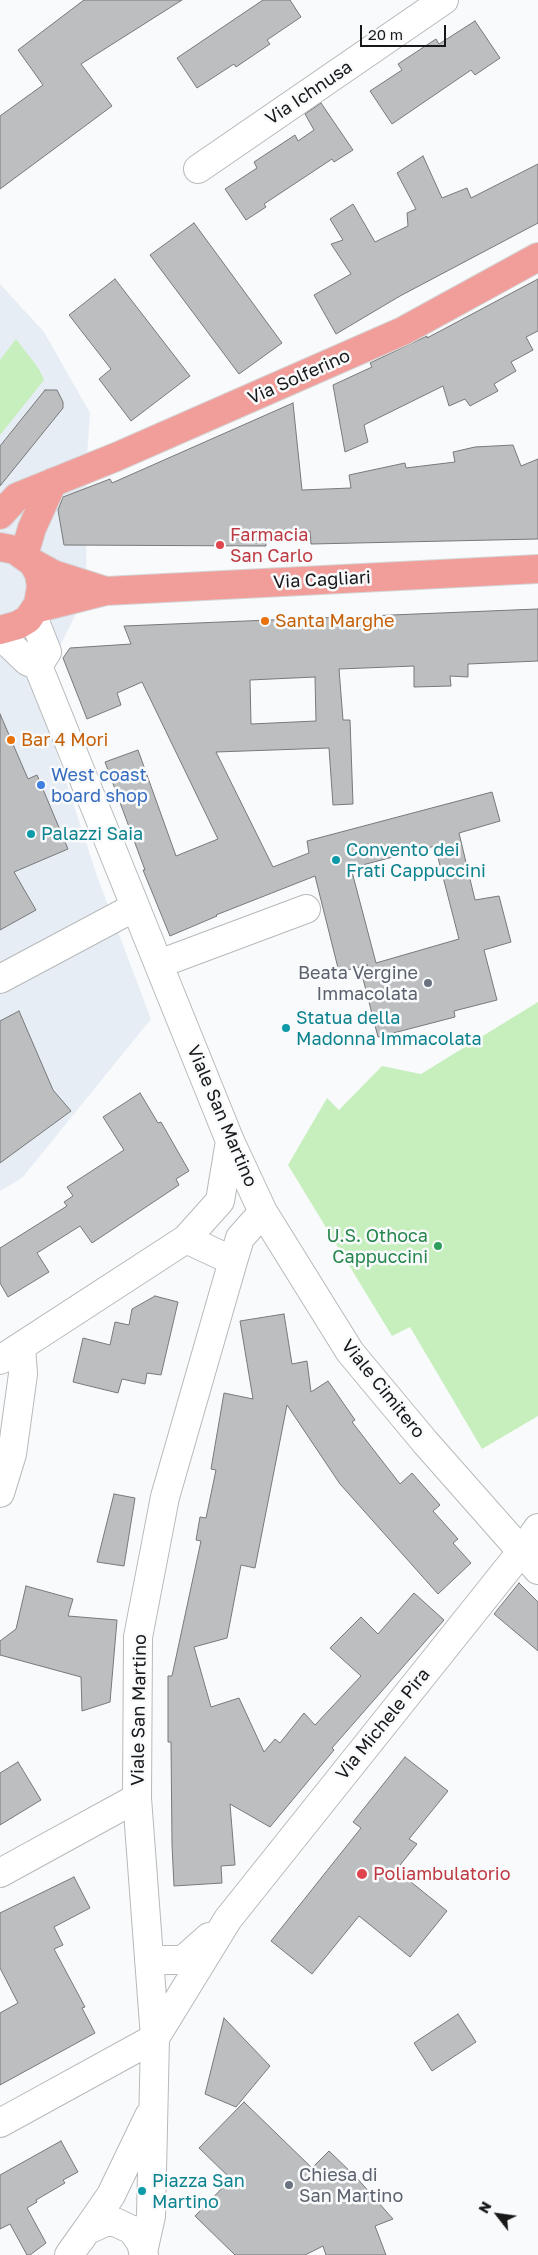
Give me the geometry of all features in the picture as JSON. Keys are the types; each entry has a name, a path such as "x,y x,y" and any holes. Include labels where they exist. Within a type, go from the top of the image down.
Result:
{"main road":[{"name":"Via Solferino","path":"0,515 17,497 125,453 403,331 538,257"},
{"path":"33,611 40,598 39,574 19,555 53,482"},
{"name":"Via Cagliari","path":"19,555 59,576 106,591"},
{"name":"Via Cagliari","path":"0,630 18,626 33,611 106,591 538,569"}],"street":[{"name":"Via Ichnusa","path":"198,169 444,0"},
{"path":"0,635 27,661 38,666 47,652 33,611"},
{"name":"Viale San Martino","path":"38,666 230,1141 263,1212 240,1238 233,1261 165,1497 138,1637 137,1798 155,2038 152,2110"},
{"path":"0,979 135,907"},
{"path":"159,964 306,909"},
{"path":"0,1493 12,1454 23,1374 10,1354 186,1239 220,1201 230,1141"},
{"name":"Viale Cimitero","path":"263,1212 350,1352 529,1561"},
{"path":"186,1239 233,1261"},
{"name":"Via Michele Pira","path":"149,1960 184,1960 228,1919 529,1561 538,1528"},
{"path":"0,1873 137,1798"},
{"name":"Via Michele Pira","path":"155,2038 228,1919"},
{"path":"0,2123 155,2038"},
{"path":"75,2247 111,2195 152,2110"},
{"path":"143,2254 151,2216 152,2110"},
{"path":"75,2247 86,2231 95,2225 104,2222 116,2222 132,2230 141,2243 143,2254"}],"shaded area":[{"path":"0,284 44,332 90,413 87,456 86,593 37,693 97,876 151,1019 22,1178 0,1191"}],"green space":[{"path":"16,339 39,369 44,380 0,435 0,360"},
{"name":"U.S. Othoca Cappuccini","path":"538,1002 538,1416 482,1449 410,1327 392,1336 288,1165 327,1098 339,1110 382,1066 421,1074"}],"building":[{"path":"84,0 182,0 81,64 112,106 0,189 0,116 43,85 18,50"},
{"path":"263,0 290,0 301,17 267,40 270,44 236,67 234,64 197,88 177,58"},
{"path":"475,21 500,58 475,75 471,70 392,124 370,91 402,70 398,64 436,39 439,44"},
{"path":"321,103 353,150 334,162 332,159 264,204 266,207 246,220 225,189 257,168 254,162 295,135 298,141 314,130 305,114"},
{"path":"423,156 442,198 467,188 471,198 538,164 538,223 400,296 336,334 314,295 351,274 331,244 343,240 330,219 353,204 375,242 408,226 407,213 416,209 397,173"},
{"path":"194,223 282,343 239,374 150,255"},
{"path":"115,279 190,376 131,421 99,379 111,369 69,315"},
{"path":"538,279 538,331 526,337 533,350 511,362 516,371 494,384 498,391 470,406 465,399 449,406 443,386 364,425 368,442 345,452 333,385 372,367 370,363 427,336 427,338"},
{"path":"45,390 57,390 63,402 63,408 0,486 0,446"},
{"path":"293,403 302,490 351,488 349,475 405,463 406,468 455,462 453,452 475,447 513,445 521,466 538,459 538,539 311,544 310,531 265,531 266,546 64,545 58,510 63,497 110,479 112,483"},
{"path":"538,609 538,661 468,664 468,677 450,676 451,686 414,687 414,666 339,669 343,720 350,720 353,804 333,805 329,748 216,752 273,867 309,853 307,841 492,792 500,821 459,833 475,900 499,896 511,942 484,950 497,1000 454,1011 455,1017 378,1037 360,967 368,965 339,972 315,876 216,915 170,936 143,870 145,870 105,762 138,750 176,856 218,839 142,682 117,693 121,705 87,719 63,658 70,648 131,644 124,626","holes":["315,677 316,721 251,724 250,680","435,846 459,939 376,963 351,868"]},
{"name":"Palazzi Saia","path":"0,714 28,779 37,775 68,849 14,872 36,910 0,930"},
{"path":"19,1011 53,1090 71,1111 0,1163 0,1021"},
{"path":"140,1093 158,1123 161,1122 189,1171 176,1179 179,1185 92,1243 80,1226 37,1253 49,1272 8,1297 0,1283 0,1248 67,1206 64,1202 73,1196 67,1187 124,1150 103,1117"},
{"path":"155,1296 178,1302 161,1375 147,1373 145,1384 122,1379 118,1393 73,1382 83,1338 110,1345 115,1322 129,1325 132,1309"},
{"path":"284,1314 292,1364 307,1361 311,1392 328,1381 355,1420 352,1422 400,1484 412,1473 440,1505 433,1511 458,1539 453,1543 471,1563 438,1594 340,1484 287,1405 255,1568 241,1565 227,1638 194,1647 211,1707 239,1698 264,1752 275,1739 280,1743 304,1713 315,1725 361,1676 330,1648 361,1617 378,1634 414,1593 444,1620 332,1748 334,1750 270,1827 230,1804 235,1865 221,1866 222,1883 174,1886 171,1742 168,1742 168,1676 172,1676 201,1541 196,1540 200,1517 206,1518 216,1470 211,1469 224,1393 253,1399 240,1321"},
{"path":"114,1494 135,1498 124,1566 97,1562"},
{"path":"519,1583 538,1602 538,1651 494,1614"},
{"path":"26,1586 73,1599 68,1616 117,1620 110,1702 82,1711 81,1677 0,1655 0,1641 16,1629"},
{"name":"Poliambulatorio","path":"405,1757 448,1791 409,1839 417,1844 396,1870 447,1911 410,1957 359,1916 312,1974 271,1941 361,1828 353,1822"},
{"path":"18,1762 41,1800 0,1825 0,1773"},
{"path":"74,1877 90,1908 54,1927 63,1945 54,1949 85,2007 82,2008 95,2033 0,2085 0,2013 18,2003 0,1968 0,1913"},
{"path":"458,2014 476,2042 432,2071 414,2043"},
{"path":"224,2018 270,2066 236,2107 205,2094"},
{"name":"Chiesa di San Martino","path":"244,2102 312,2168 329,2151 356,2177 393,2219 375,2226 386,2255 326,2255 323,2246 305,2255 235,2255 195,2216 231,2179 199,2148"},
{"path":"61,2141 78,2172 63,2180 65,2183 36,2200 37,2202 27,2208 46,2243 30,2255 27,2255 10,2224 0,2229 0,2175"}],"place":[{"name":"Farmacia San Carlo","path":"220,545"},
{"name":"Santa Marghe","path":"265,621"},
{"name":"Bar 4 Mori","path":"11,740"},
{"name":"West coast board shop","path":"41,785"},
{"name":"Palazzi Saia","path":"31,834"},
{"name":"Convento dei Frati Cappuccini","path":"336,860"},
{"name":"Beata Vergine Immacolata","path":"428,983"},
{"name":"Statua della Madonna Immacolata","path":"286,1028"},
{"name":"U.S. Othoca Cappuccini","path":"438,1246"},
{"name":"Poliambulatorio","path":"362,1874"},
{"name":"Chiesa di San Martino","path":"289,2185"},
{"name":"Piazza San Martino","path":"142,2191"}]}
